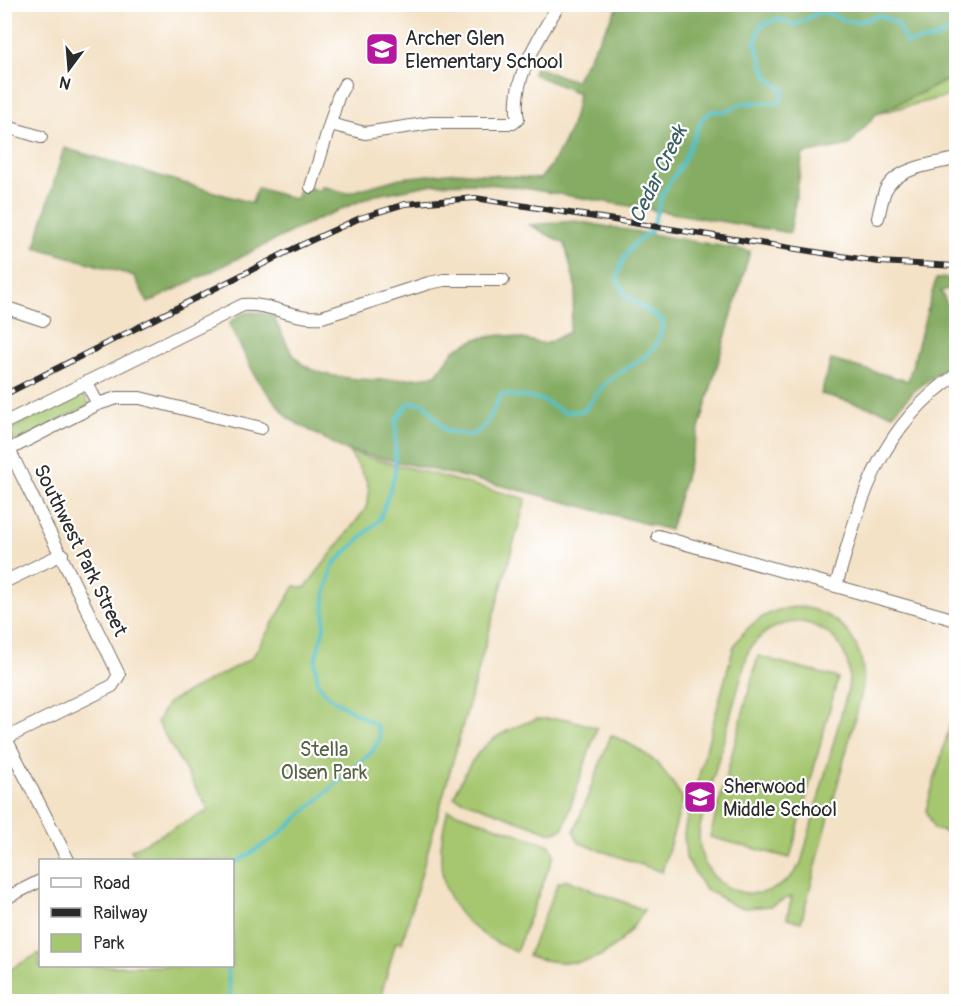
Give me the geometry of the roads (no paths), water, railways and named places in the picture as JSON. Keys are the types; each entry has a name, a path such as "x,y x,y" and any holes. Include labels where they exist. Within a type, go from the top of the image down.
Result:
{"street":[{"path":"330,124 365,133 416,124 468,121 513,123 518,119 517,99 526,66 559,4"},
{"path":"311,187 345,84"},
{"path":"4,126 41,137"},
{"path":"878,218 885,190 894,178 907,172 957,159"},
{"path":"4,423 243,305 262,305 306,317 322,317 429,283 452,280 503,280"},
{"path":"4,307 43,320"},
{"path":"836,586 859,503 878,464 909,418 939,387 957,375"},
{"path":"87,382 98,404"},
{"path":"7,444 117,398 140,398 261,428"},
{"name":"Southwest Park Street","path":"5,737 112,686 119,680 118,670 7,444"},
{"path":"658,536 957,620"},
{"path":"4,582 62,554"},
{"path":"5,737 67,859"},
{"path":"4,899 39,882"}],"waterway":[{"name":"Cedar Creek","path":"234,864 276,837 372,752 380,738 377,726 329,697 318,683 315,661 324,627 325,595 333,565 380,519 395,474 396,420 409,403 424,403 446,431 471,436 486,425 501,394 540,399 564,412 584,411 608,381 652,350 661,333 663,321 625,295 617,278 625,256 632,246 651,231 663,193 682,164 702,119 712,111 729,111 745,103 780,102 784,90 767,77 755,42 761,25 778,19 795,25 822,11 837,18 856,22 878,15 897,23 906,43 935,39 956,28"},
{"name":"Cedar Creek","path":"227,967 231,1002"}],"railway":[{"path":"4,395 297,247 360,218 405,204 475,198 879,262 956,266"}],"place":[{"name":"Archer Glen Elementary School","path":"382,49"},
{"name":"Sherwood Middle School","path":"700,797"}],"park label":[{"name":"Stella Olsen Park","path":"324,760"}]}
